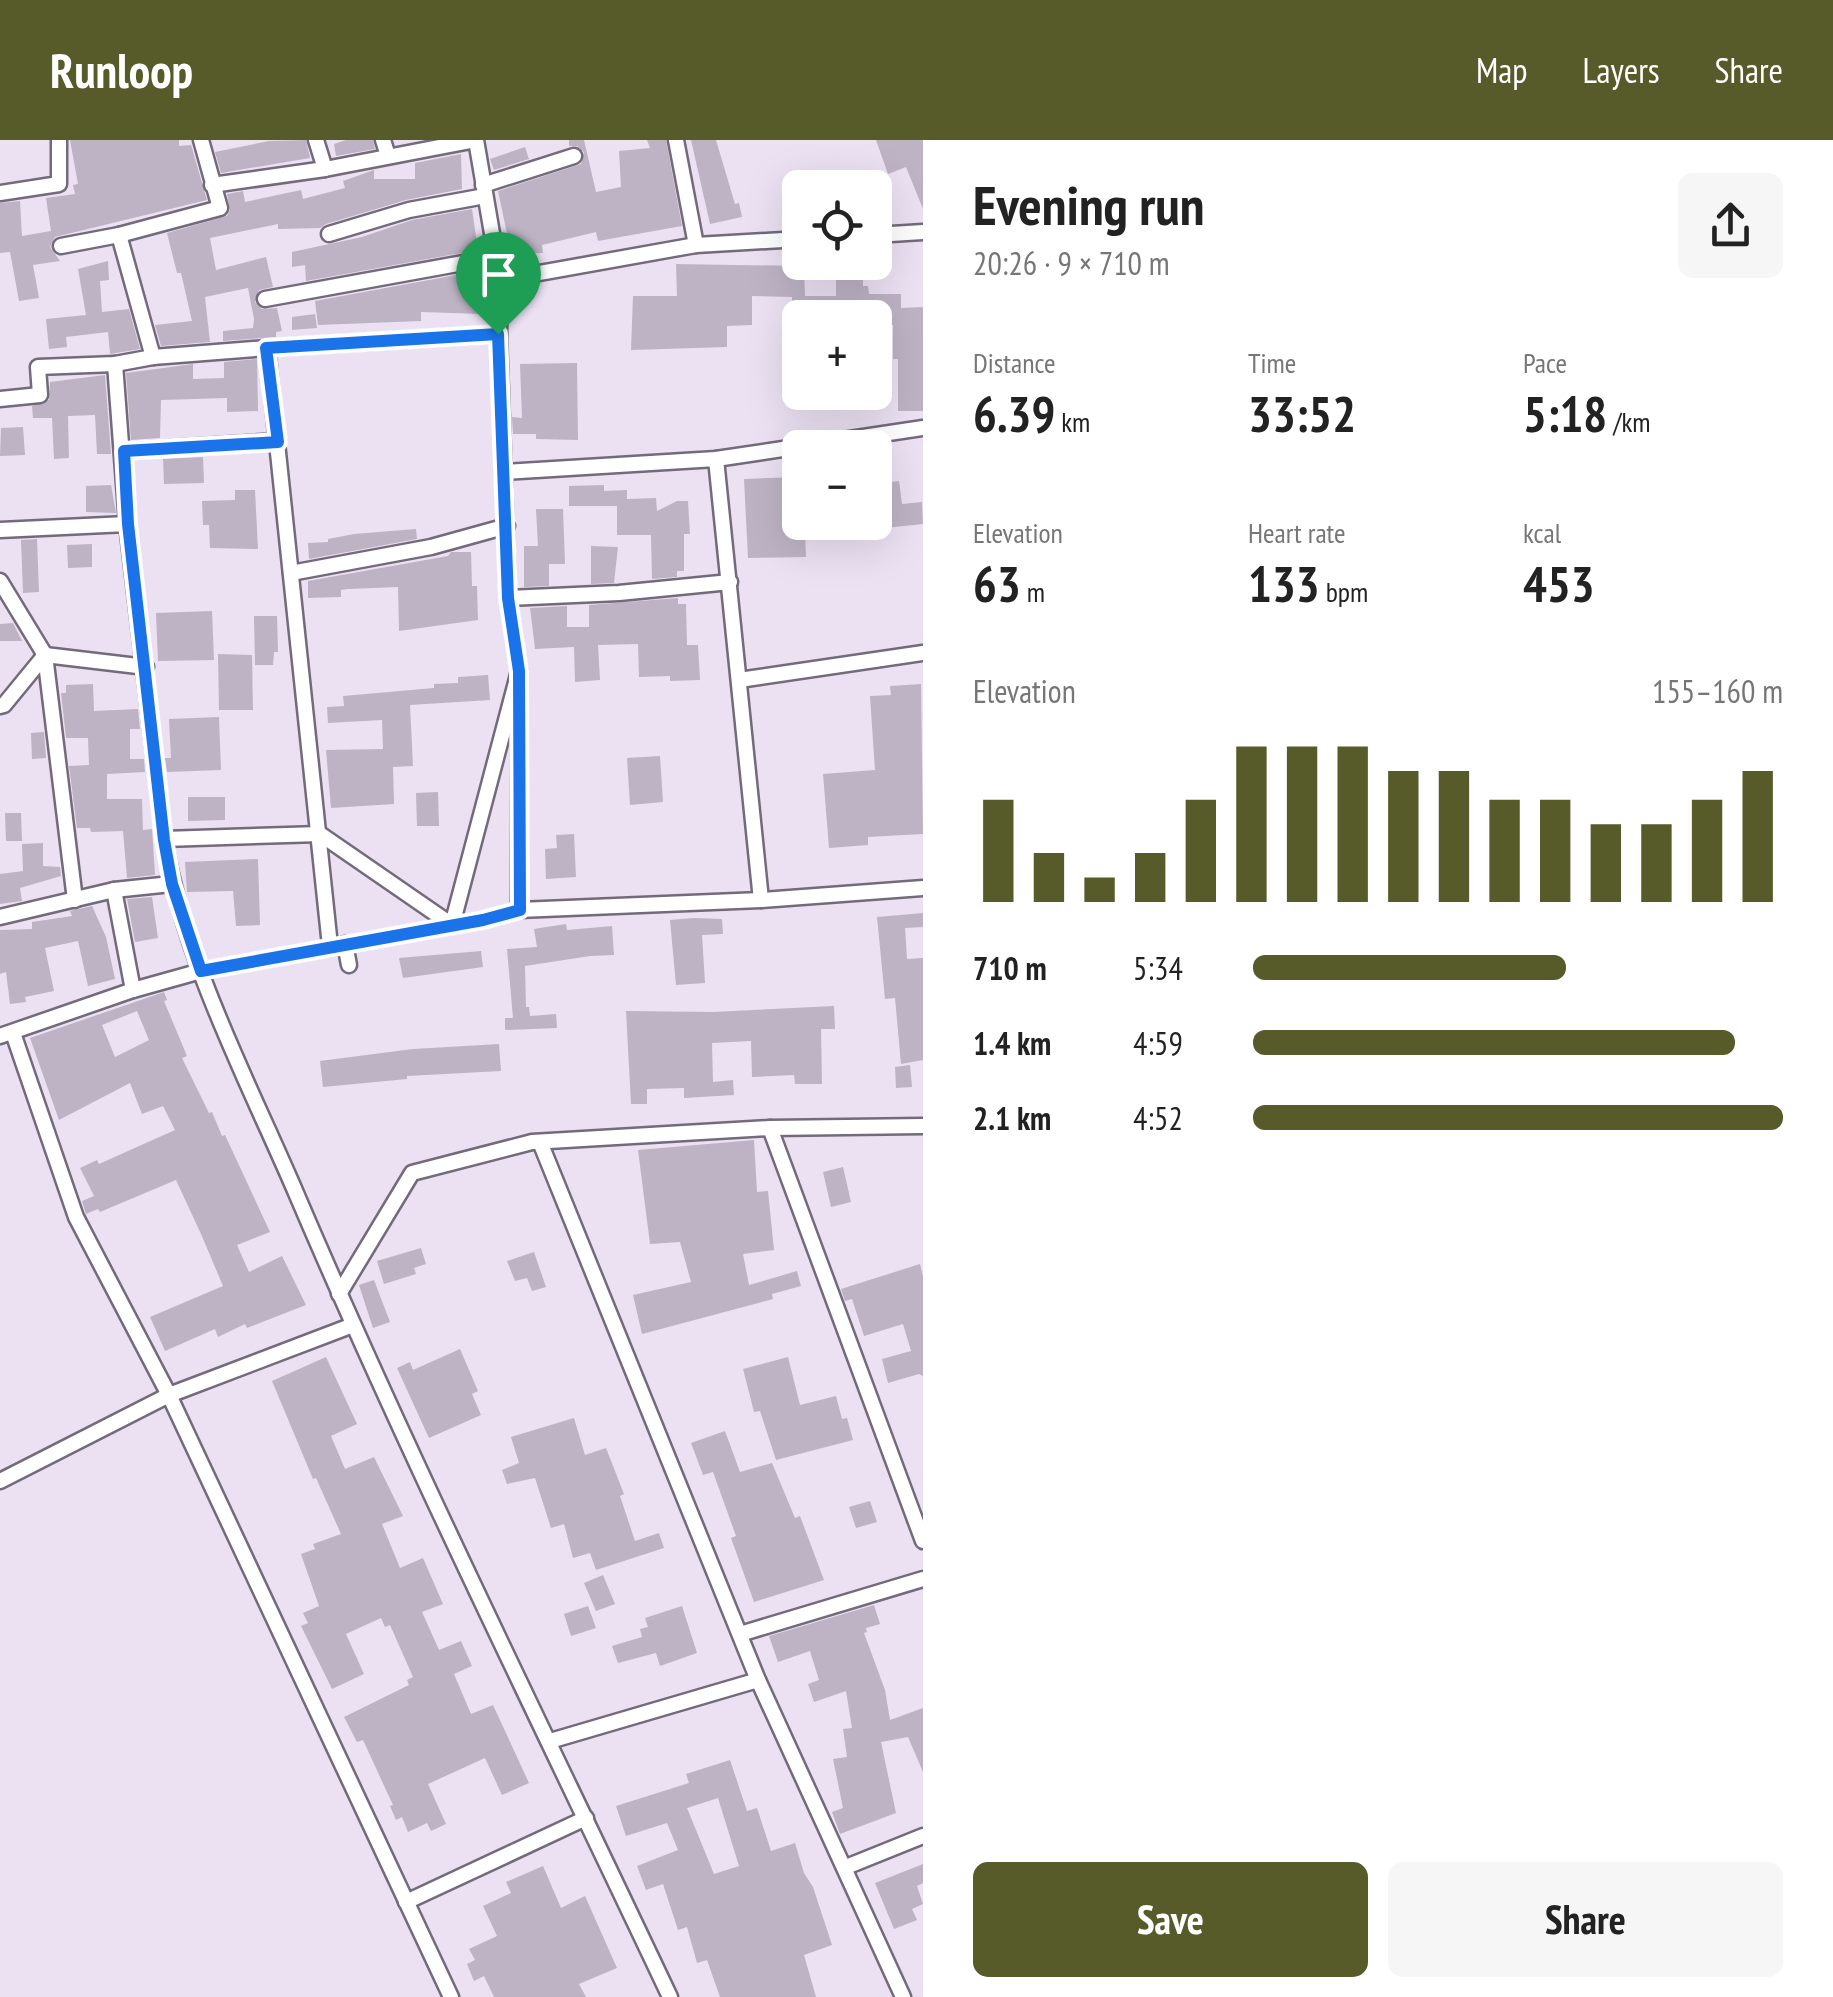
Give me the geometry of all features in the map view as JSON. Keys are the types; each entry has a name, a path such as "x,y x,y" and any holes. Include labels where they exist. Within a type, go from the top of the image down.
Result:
{"street":[{"path":"0,192 59,184 59,140"},
{"path":"61,246 220,208 201,140"},
{"path":"316,140 325,169"},
{"path":"383,140 388,156"},
{"path":"212,185 325,169 476,140 500,280 498,334 508,598 519,671 520,910"},
{"path":"676,140 696,245"},
{"path":"330,234 484,190 574,156"},
{"path":"892,234 923,232"},
{"path":"119,235 153,356"},
{"path":"500,280 696,245 782,240"},
{"path":"265,299 496,257"},
{"path":"0,399 40,395 38,367 498,334"},
{"path":"266,348 320,834 338,945 349,965"},
{"path":"115,364 128,524 164,840 172,884 201,971 353,1325 670,1997"},
{"path":"503,472 716,459 923,428"},
{"path":"124,451 278,442"},
{"path":"716,459 761,900"},
{"path":"0,530 128,524"},
{"path":"291,573 431,547 507,526"},
{"path":"0,581 45,655 74,900"},
{"path":"508,598 730,582"},
{"path":"738,680 923,654"},
{"path":"45,655 146,667"},
{"path":"0,706 45,655"},
{"path":"452,925 519,671"},
{"path":"164,840 320,834 452,925"},
{"path":"0,917 114,890 172,884"},
{"path":"451,1997 170,1395 76,1217 6,1034 132,990 201,971 520,910 761,900 923,888"},
{"path":"114,890 132,990"},
{"path":"339,1294 412,1173 540,1142 770,1128 923,1126"},
{"path":"770,1128 923,1541"},
{"path":"540,1142 758,1680 903,1997"},
{"path":"0,1481 170,1395 353,1325"},
{"path":"740,1634 923,1578"},
{"path":"550,1741 758,1680"},
{"path":"406,1902 586,1818"},
{"path":"846,1867 923,1836"}],"building":[{"path":"70,140 179,140 179,146 191,145 207,200 55,237 50,247 60,261 33,265 39,298 19,301 10,252 0,253 0,203 20,201 22,236 51,231 46,198 75,194 73,185 78,184"},
{"path":"306,140 310,158 221,173 215,152 269,141"},
{"path":"373,140 375,149 336,156 334,144"},
{"path":"569,140 584,140 596,192 621,187 619,151 650,148 647,140 666,140 682,226 598,241 596,232 542,245 543,253 518,254 517,241 509,243 498,191 581,164 584,152 569,146"},
{"path":"691,140 716,140 742,217 710,224"},
{"path":"876,140 923,140 923,209 906,167 892,172 887,170"},
{"path":"525,147 529,159 494,170 490,159"},
{"path":"461,154 462,189 406,200 320,228 278,229 278,224 210,238 216,270 266,257 273,287 259,290 255,302 262,309 277,308 282,331 276,332 276,337 223,341 223,331 253,328 248,288 205,297 210,342 161,346 155,325 192,321 167,233 227,216 227,194 243,191 245,202 301,190 303,199 345,188 343,181 374,170 374,179 415,179 415,163"},
{"path":"472,209 478,250 306,281 305,265 292,267 292,252 362,237 412,220"},
{"path":"108,261 109,280 100,281 102,312 129,309 140,349 110,354 108,332 66,337 67,347 49,349 46,319 86,315 78,269"},
{"path":"676,264 782,266 782,280 804,280 805,296 836,296 836,280 863,280 869,294 901,294 901,308 923,307 923,411 898,411 892,300 752,296 752,325 727,326 727,347 631,350 633,296 677,296"},
{"path":"478,271 479,292 483,292 482,314 421,312 421,321 318,325 315,301"},
{"path":"315,314 317,328 292,330 292,317"},
{"path":"257,359 258,411 227,412 227,398 161,400 160,438 131,440 126,373 193,364 193,379 224,378 224,362"},
{"path":"577,363 578,440 513,434 512,417 522,418 520,364"},
{"path":"105,375 111,454 97,454 95,415 68,416 69,458 54,459 52,418 33,418 32,406 49,400 50,382"},
{"path":"23,427 25,455 0,456 1,428"},
{"path":"203,457 204,483 164,484 163,459"},
{"path":"782,478 782,540 805,540 806,557 748,558 744,479"},
{"path":"899,481 902,504 922,502 923,524 892,527 892,482"},
{"path":"111,485 116,513 86,512 86,486"},
{"path":"604,485 604,491 627,490 627,499 656,498 657,511 677,501 688,501 690,534 684,534 684,571 677,571 677,577 652,579 651,535 617,535 617,506 569,506 569,486"},
{"path":"235,490 255,490 258,549 210,548 209,525 203,525 202,501 235,500"},
{"path":"536,509 563,509 565,564 549,564 549,586 524,587 524,546 538,546"},
{"path":"416,529 417,539 309,559 308,543 354,534"},
{"path":"37,539 39,592 23,593 21,540"},
{"path":"92,544 92,567 68,568 67,545"},
{"path":"591,546 618,547 614,583 591,584"},
{"path":"451,552 471,552 478,620 399,631 398,587 348,589 341,590 341,597 308,598 308,581 448,556"},
{"path":"678,598 678,604 686,604 687,645 698,645 700,680 639,677 638,644 598,645 600,680 575,682 574,647 535,649 530,608 567,606 567,627 589,627 589,605"},
{"path":"212,611 214,660 158,661 156,613"},
{"path":"254,616 277,616 278,652 274,652 273,665 255,665"},
{"path":"13,623 22,641 0,641 0,624"},
{"path":"218,654 252,655 253,710 219,710"},
{"path":"488,675 490,700 410,705 413,766 393,767 394,804 331,808 326,750 383,749 382,720 328,723 327,707 344,706 343,696 434,688 434,684 458,683 458,677"},
{"path":"93,684 94,711 138,709 140,729 130,729 130,759 144,759 145,772 107,774 107,799 142,799 143,830 152,829 155,875 127,878 123,831 91,832 90,828 77,828 69,766 89,765 88,738 66,738 61,693 66,693 66,685"},
{"path":"921,684 923,834 868,837 868,845 829,848 823,774 875,770 870,696 891,695 890,686"},
{"path":"219,717 221,770 167,772 165,758 171,758 169,719"},
{"path":"44,732 46,758 32,759 31,733"},
{"path":"660,756 663,802 630,805 627,758"},
{"path":"438,792 439,826 417,826 416,793"},
{"path":"188,797 225,797 225,820 188,821"},
{"path":"5,813 21,813 22,841 6,841"},
{"path":"574,834 576,877 546,879 545,849 557,848 556,835"},
{"path":"43,843 43,866 60,867 61,876 20,888 22,901 0,904 0,874 23,871 22,844"},
{"path":"258,859 260,925 236,926 233,891 187,892 185,862"},
{"path":"152,897 158,938 135,942 127,899"},
{"path":"92,906 106,937 115,979 88,986 78,941 45,948 54,991 10,1004 6,972 0,974 0,930 32,929 32,922 72,916 70,911"},
{"path":"923,913 923,927 905,928 907,959 923,958 923,1060 901,1064 895,998 885,999 877,917"},
{"path":"722,919 723,934 702,935 705,983 676,985 670,920"},
{"path":"566,924 567,930 612,926 614,955 525,966 526,1007 530,1016 556,1014 557,1028 505,1030 505,1018 513,1018 507,949 537,947 534,929"},
{"path":"481,951 483,967 403,978 399,958"},
{"path":"164,992 164,1001 187,1056 182,1058 209,1113 212,1112 222,1136 225,1135 270,1232 237,1245 249,1272 282,1256 306,1305 218,1337 215,1329 165,1351 150,1317 223,1286 176,1180 100,1212 98,1209 86,1214 82,1201 94,1196 80,1168 97,1160 99,1164 175,1130 163,1106 142,1114 130,1083 59,1120 30,1038","holes":["137,1011 149,1040 115,1057 102,1025"]},
{"path":"834,1006 835,1029 821,1029 822,1084 795,1084 794,1075 752,1077 751,1041 712,1043 713,1082 733,1080 734,1095 684,1098 684,1088 647,1089 647,1104 631,1104 626,1011 713,1012"},
{"path":"499,1044 501,1071 407,1076 323,1087 320,1061 413,1049"},
{"path":"910,1065 912,1087 896,1088 895,1067"},
{"path":"754,1140 757,1192 768,1191 774,1250 743,1254 749,1285 797,1271 801,1286 772,1294 773,1299 642,1334 633,1295 691,1282 680,1242 650,1244 638,1150"},
{"path":"843,1167 851,1202 831,1207 823,1172"},
{"path":"421,1248 426,1264 414,1268 416,1274 384,1284 377,1261"},
{"path":"534,1252 546,1287 532,1291 527,1278 515,1281 507,1261"},
{"path":"920,1264 923,1376 888,1383 882,1359 911,1351 903,1324 864,1336 852,1299 845,1301 841,1289"},
{"path":"374,1280 390,1322 373,1328 359,1285"},
{"path":"460,1349 478,1391 472,1394 481,1415 429,1438 397,1368 410,1362 413,1370"},
{"path":"326,1357 357,1424 331,1436 345,1469 374,1457 403,1516 382,1524 400,1568 423,1558 443,1604 422,1612 439,1650 461,1641 472,1666 454,1674 471,1714 493,1705 529,1783 502,1795 485,1758 428,1784 446,1824 431,1831 427,1823 408,1832 402,1817 396,1820 363,1740 357,1742 344,1717 409,1685 407,1680 413,1677 390,1625 385,1627 381,1618 346,1634 364,1674 332,1689 301,1626 308,1623 303,1613 319,1606 301,1554 315,1549 313,1544 341,1534 272,1381"},
{"path":"788,1357 800,1405 836,1396 853,1440 776,1460 760,1411 754,1412 743,1369"},
{"path":"574,1418 585,1455 606,1448 624,1494 620,1496 635,1541 659,1533 664,1548 596,1570 590,1553 573,1558 564,1524 551,1528 535,1478 507,1484 502,1470 519,1463 511,1437"},
{"path":"725,1431 740,1472 772,1463 795,1518 800,1516 824,1580 754,1602 713,1472 703,1475 691,1443"},
{"path":"870,1501 877,1522 856,1528 849,1507"},
{"path":"603,1575 615,1604 596,1611 584,1583"},
{"path":"874,1605 880,1624 866,1628 864,1633 885,1690 890,1720 923,1708 923,1772 908,1737 881,1742 896,1813 840,1834 832,1812 843,1808 833,1759 847,1757 843,1729 852,1728 846,1691 814,1702 808,1684 819,1680 810,1651 778,1662 769,1636"},
{"path":"588,1606 596,1628 571,1636 564,1614"},
{"path":"682,1606 697,1653 660,1666 656,1653 618,1663 612,1646 642,1637 640,1629 648,1627 645,1618"},
{"path":"730,1760 747,1811 757,1808 771,1851 795,1843 832,1945 804,1955 816,1997 720,1997 707,1960 697,1963 687,1927 678,1930 663,1884 646,1890 637,1866 678,1850 667,1823 626,1836 616,1806 689,1783 686,1774","holes":["718,1798 739,1866 714,1874 687,1808"]},
{"path":"923,1864 923,1883 917,1886 923,1904 912,1909 917,1920 894,1929 875,1883"},
{"path":"543,1866 561,1908 585,1896 617,1968 579,1984 586,1997 494,1997 484,1976 474,1981 467,1964 475,1960 469,1949 497,1936 483,1906 511,1893 506,1882"}],"route":[{"path":"498,334 508,598 519,671 520,910 201,971 172,884 164,840 128,524 124,451 278,442 266,348 498,334"}]}
